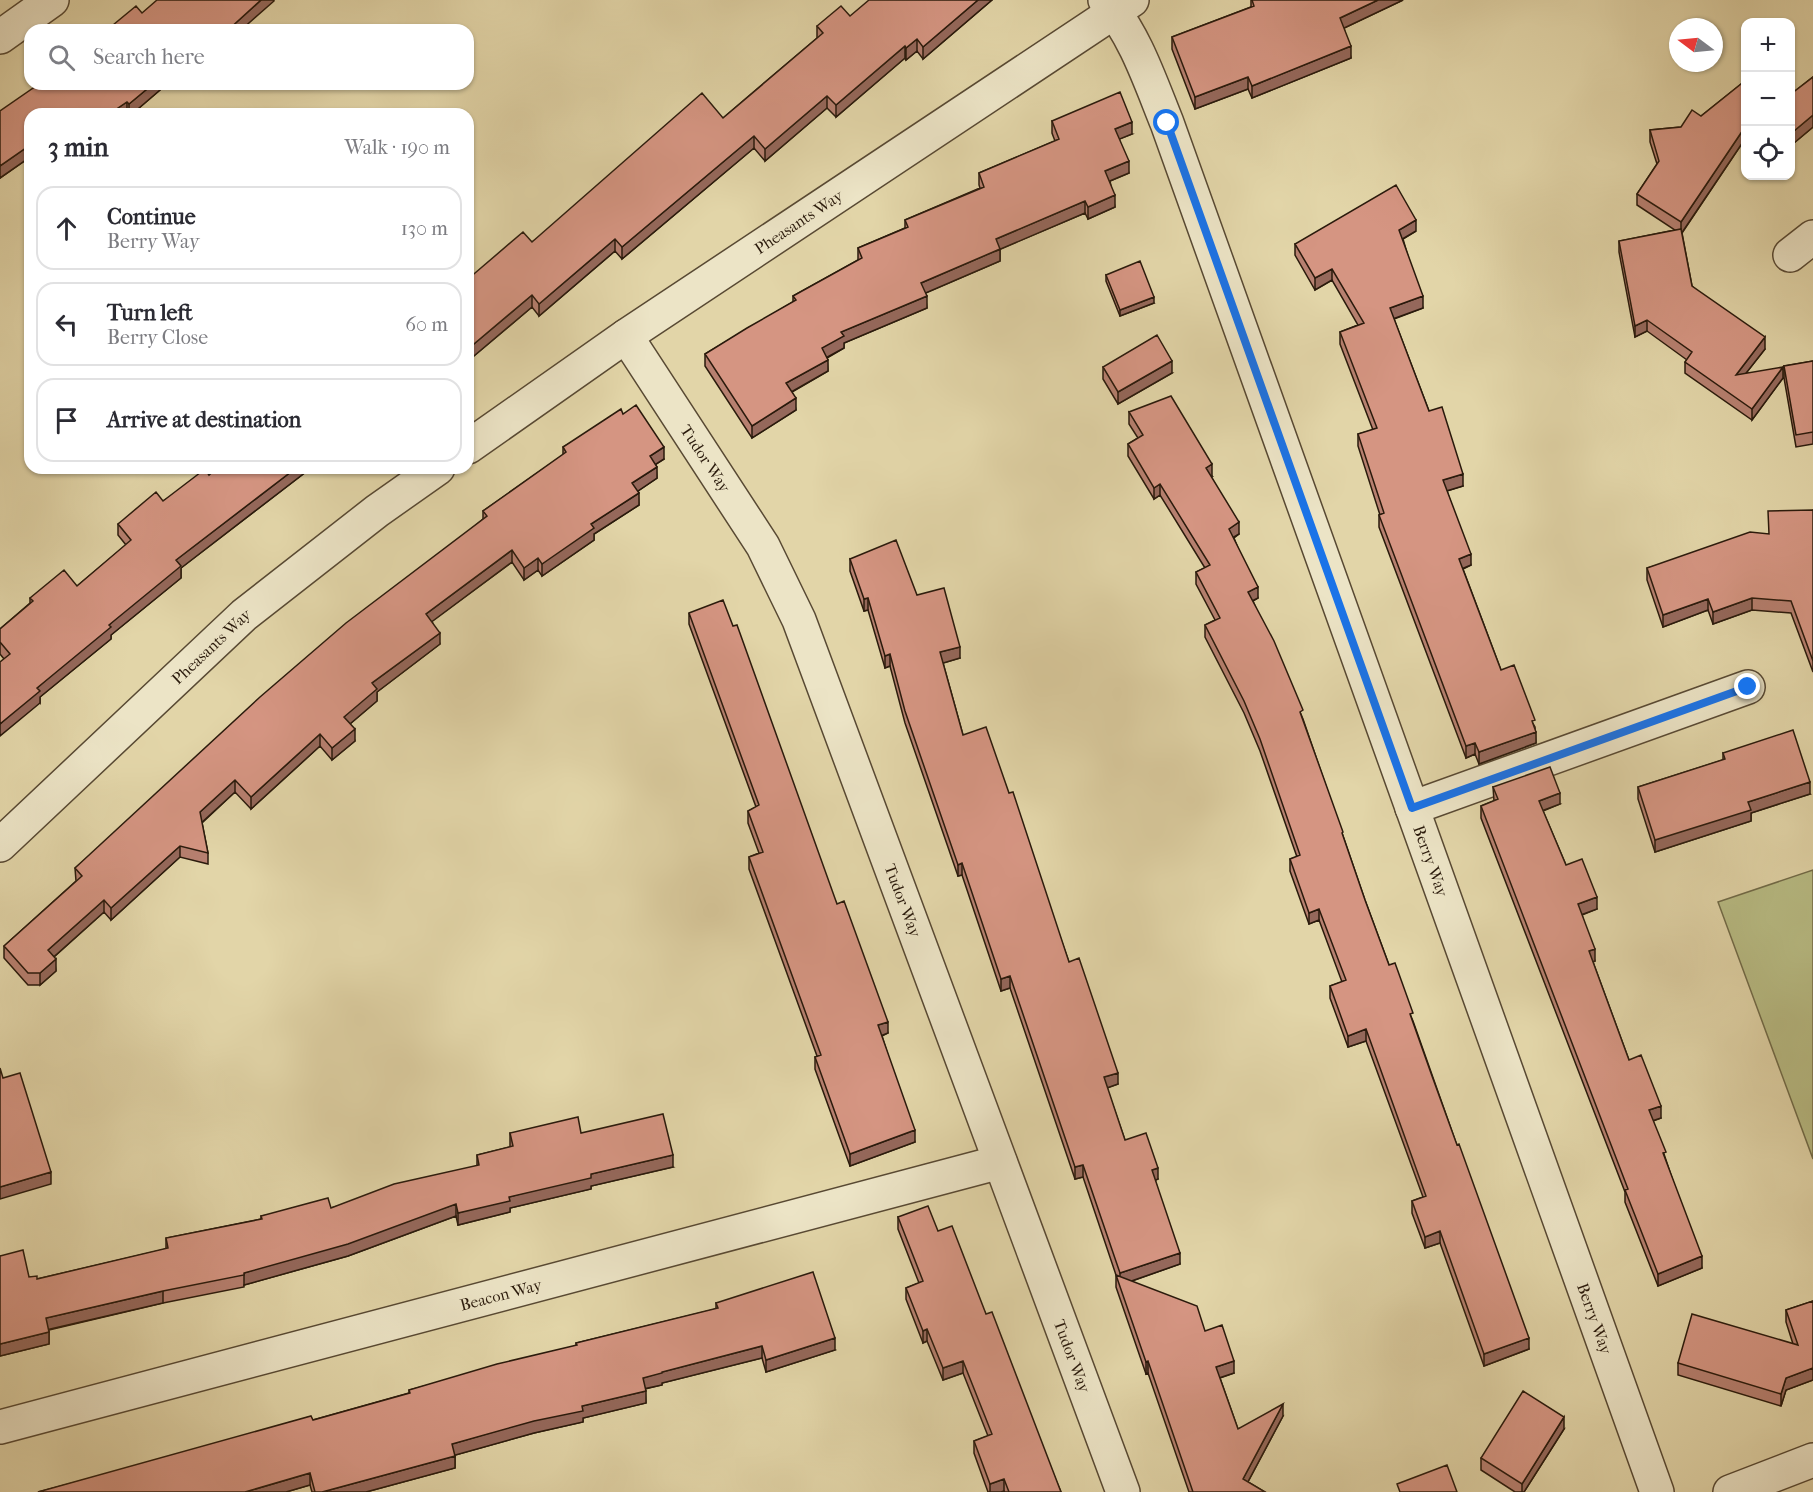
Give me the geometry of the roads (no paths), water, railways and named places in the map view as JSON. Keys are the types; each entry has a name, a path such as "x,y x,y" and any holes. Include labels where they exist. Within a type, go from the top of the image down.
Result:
{"street":[{"path":"0,37 52,0"},
{"name":"Pheasants Way","path":"474,443 626,336 1117,4"},
{"name":"Berry Way","path":"1117,4 1167,123 1657,1492"},
{"name":"Tudor Way","path":"626,336 763,546 799,620 1123,1492"},
{"name":"Pheasants Way","path":"0,844 244,615 377,511 429,474"},
{"path":"1412,808 1748,687"},
{"name":"Beacon Way","path":"0,1427 1000,1162"},
{"path":"1731,1492 1813,1460"}]}
